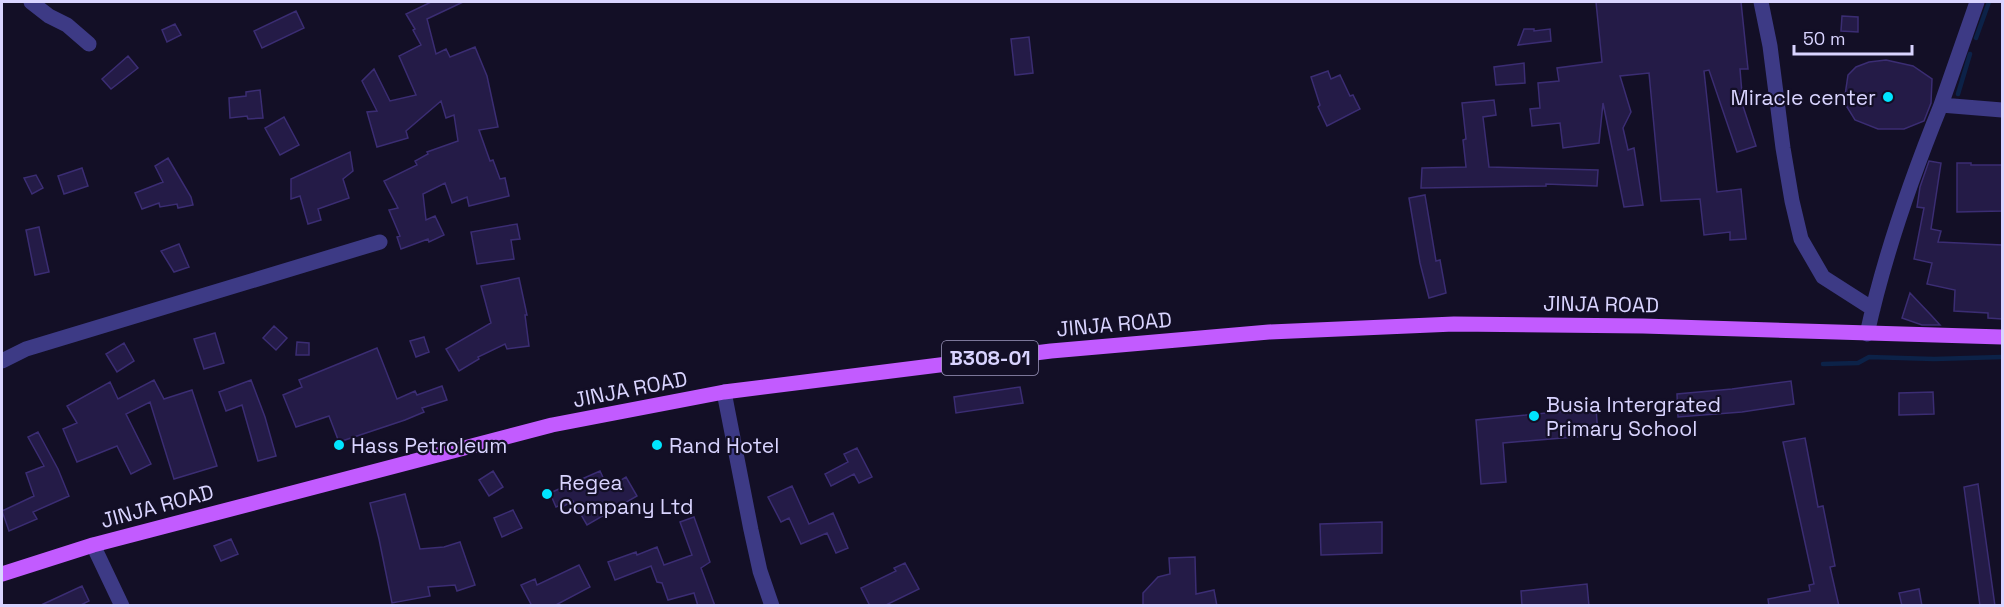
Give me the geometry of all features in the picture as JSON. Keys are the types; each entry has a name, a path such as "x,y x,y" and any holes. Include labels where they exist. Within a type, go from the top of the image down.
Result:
{"main road":[{"name":"JINJA ROAD","path":"2,574 93,545 552,425 724,392 1051,351 1281,331 1463,324 1643,326 2002,337"}],"street":[{"path":"31,2 49,16 67,25 89,44"},
{"path":"1761,2 1770,46 1790,191 1802,239 1823,277 1873,309"},
{"path":"1867,334 1918,161 1941,105 1977,2"},
{"path":"1941,105 2002,110"},
{"path":"2,361 26,350 380,242"},
{"path":"724,392 760,571 771,606"},
{"path":"93,545 122,606"}],"building":[{"path":"431,2 463,2 427,19 436,54 446,49 450,57 475,47 487,76 498,127 479,130 490,161 493,160 500,179 505,178 509,196 469,206 467,197 452,203 445,183 423,194 426,220 435,216 444,235 429,242 428,239 401,249 397,237 400,236 389,210 398,208 384,181 417,165 415,161 428,154 427,152 458,141 454,115 446,118 441,101 406,131 408,138 377,147 367,112 377,111 362,81 374,69 390,101 416,95 399,56 421,45 406,14"},
{"path":"1596,2 1741,2 1748,69 1740,69 1742,94 1739,94 1756,146 1737,152 1709,70 1704,71 1717,192 1741,189 1746,239 1730,240 1730,232 1704,235 1700,199 1661,201 1649,73 1620,76 1631,112 1623,128 1628,150 1634,148 1643,205 1624,207 1603,103 1599,143 1563,148 1560,123 1532,126 1530,109 1540,108 1538,83 1559,81 1557,68 1602,62"},
{"path":"296,11 304,28 262,48 254,31"},
{"path":"1842,16 1858,17 1858,32 1841,31"},
{"path":"175,24 181,35 167,42 162,30"},
{"path":"1524,29 1534,29 1534,31 1550,29 1551,41 1518,45"},
{"path":"1029,37 1033,73 1015,75 1011,39"},
{"path":"128,56 138,68 111,89 102,79"},
{"name":"Miracle center","path":"1886,60 1913,66 1932,79 1931,103 1924,121 1904,129 1878,129 1855,120 1844,102 1848,75 1856,67 1869,62"},
{"path":"1524,63 1525,83 1496,85 1494,67"},
{"path":"1328,71 1331,79 1340,75 1350,96 1353,95 1360,109 1327,126 1318,107 1320,105 1311,77"},
{"path":"260,90 263,118 248,119 247,116 230,118 229,98 246,96 246,92"},
{"path":"1494,100 1496,115 1483,117 1489,167 1598,170 1597,186 1546,184 1546,186 1421,188 1422,168 1466,167 1462,103"},
{"path":"284,117 299,145 280,155 265,128"},
{"path":"350,152 353,171 343,179 349,198 318,209 321,220 308,224 300,196 291,199 291,179"},
{"path":"168,158 191,197 193,205 178,208 177,204 160,207 159,203 142,209 135,193 163,182 155,166"},
{"path":"1929,161 1941,163 1931,229 1941,231 1938,242 2002,245 2002,319 1988,318 1988,313 1954,311 1955,290 1927,284 1932,263 1914,259 1924,208 1917,207 1920,187"},
{"path":"1957,163 2002,165 2002,211 1957,212"},
{"path":"82,168 88,186 64,194 58,176"},
{"path":"36,175 43,188 32,194 24,178"},
{"path":"1425,195 1436,261 1440,260 1446,293 1429,298 1420,263 1409,198"},
{"path":"517,224 520,239 511,240 514,259 477,264 471,232"},
{"path":"39,227 49,272 35,275 26,230"},
{"path":"179,244 189,267 174,272 161,251"},
{"path":"519,278 527,315 525,315 529,346 507,349 505,344 478,357 479,359 459,371 446,349 491,323 481,286"},
{"path":"1910,293 1940,325 1922,325 1902,318"},
{"path":"274,326 287,338 276,350 263,338"},
{"path":"215,333 224,363 204,369 194,339"},
{"path":"424,337 429,352 416,357 410,341"},
{"path":"297,342 309,343 309,355 296,355"},
{"path":"124,343 134,361 117,372 106,354"},
{"path":"377,348 397,399 415,391 417,395 442,386 447,400 422,408 424,412 405,420 339,442 329,416 296,427 283,395 302,387 299,380"},
{"path":"154,380 164,399 192,390 217,466 174,479 150,402 126,414 151,464 131,474 117,446 77,462 63,429 77,423 67,406 110,382 118,399"},
{"path":"251,380 276,456 258,461 242,405 226,411 219,392"},
{"path":"1791,381 1794,404 1742,412 1678,417 1677,394"},
{"path":"1020,387 1023,403 956,413 954,397"},
{"path":"1933,392 1934,414 1899,415 1899,393"},
{"path":"1596,408 1598,435 1503,443 1506,482 1481,484 1476,420"},
{"path":"38,432 58,469 69,496 33,512 37,519 9,531 2,511 34,496 26,473 44,466 28,437"},
{"path":"1805,438 1818,507 1823,506 1835,566 1830,567 1839,606 1769,606 1768,599 1810,591 1809,585 1814,584 1783,442"},
{"path":"857,448 872,477 859,483 854,474 831,486 825,474 848,462 844,454"},
{"path":"493,471 503,487 489,496 479,480"},
{"path":"600,471 608,488 626,477 637,496 587,525 573,501 556,507 550,493"},
{"path":"1978,484 1995,606 1980,606 1964,487"},
{"path":"792,486 809,524 833,513 848,548 836,553 827,533 801,544 789,518 781,522 768,497"},
{"path":"405,494 420,549 444,547 460,542 475,585 457,591 455,585 428,587 430,596 392,603 370,503"},
{"path":"513,510 522,528 502,537 494,518"},
{"path":"694,517 710,562 701,568 715,606 698,606 694,593 668,600 662,583 657,582 651,566 615,580 608,562 636,552 637,555 657,547 664,565 692,555 680,522"},
{"path":"1382,522 1382,553 1321,555 1320,524"},
{"path":"231,539 238,554 221,561 214,546"},
{"path":"1195,557 1196,594 1214,590 1217,606 1143,606 1143,593 1158,577 1170,574 1169,558"},
{"path":"905,563 919,589 884,606 870,606 861,588 896,571 894,568"},
{"path":"579,565 590,587 554,606 532,606 521,585 535,579 537,585"},
{"path":"1587,584 1589,606 1522,606 1521,591"},
{"path":"82,586 89,601 79,606 39,606"},
{"path":"1919,589 1922,606 1902,606 1899,593"}],"waterway":[{"path":"1976,38 1989,2"},
{"path":"1958,94 1970,54"},
{"path":"1823,364 1858,363 1869,357 1934,359 2002,357"}],"place":[{"name":"Miracle center","path":"1888,97"},
{"name":"Busia Intergrated Primary School","path":"1534,416"},
{"name":"Hass Petroleum","path":"339,445"},
{"name":"Rand Hotel","path":"657,445"},
{"name":"Regea Company Ltd","path":"547,494"}]}
